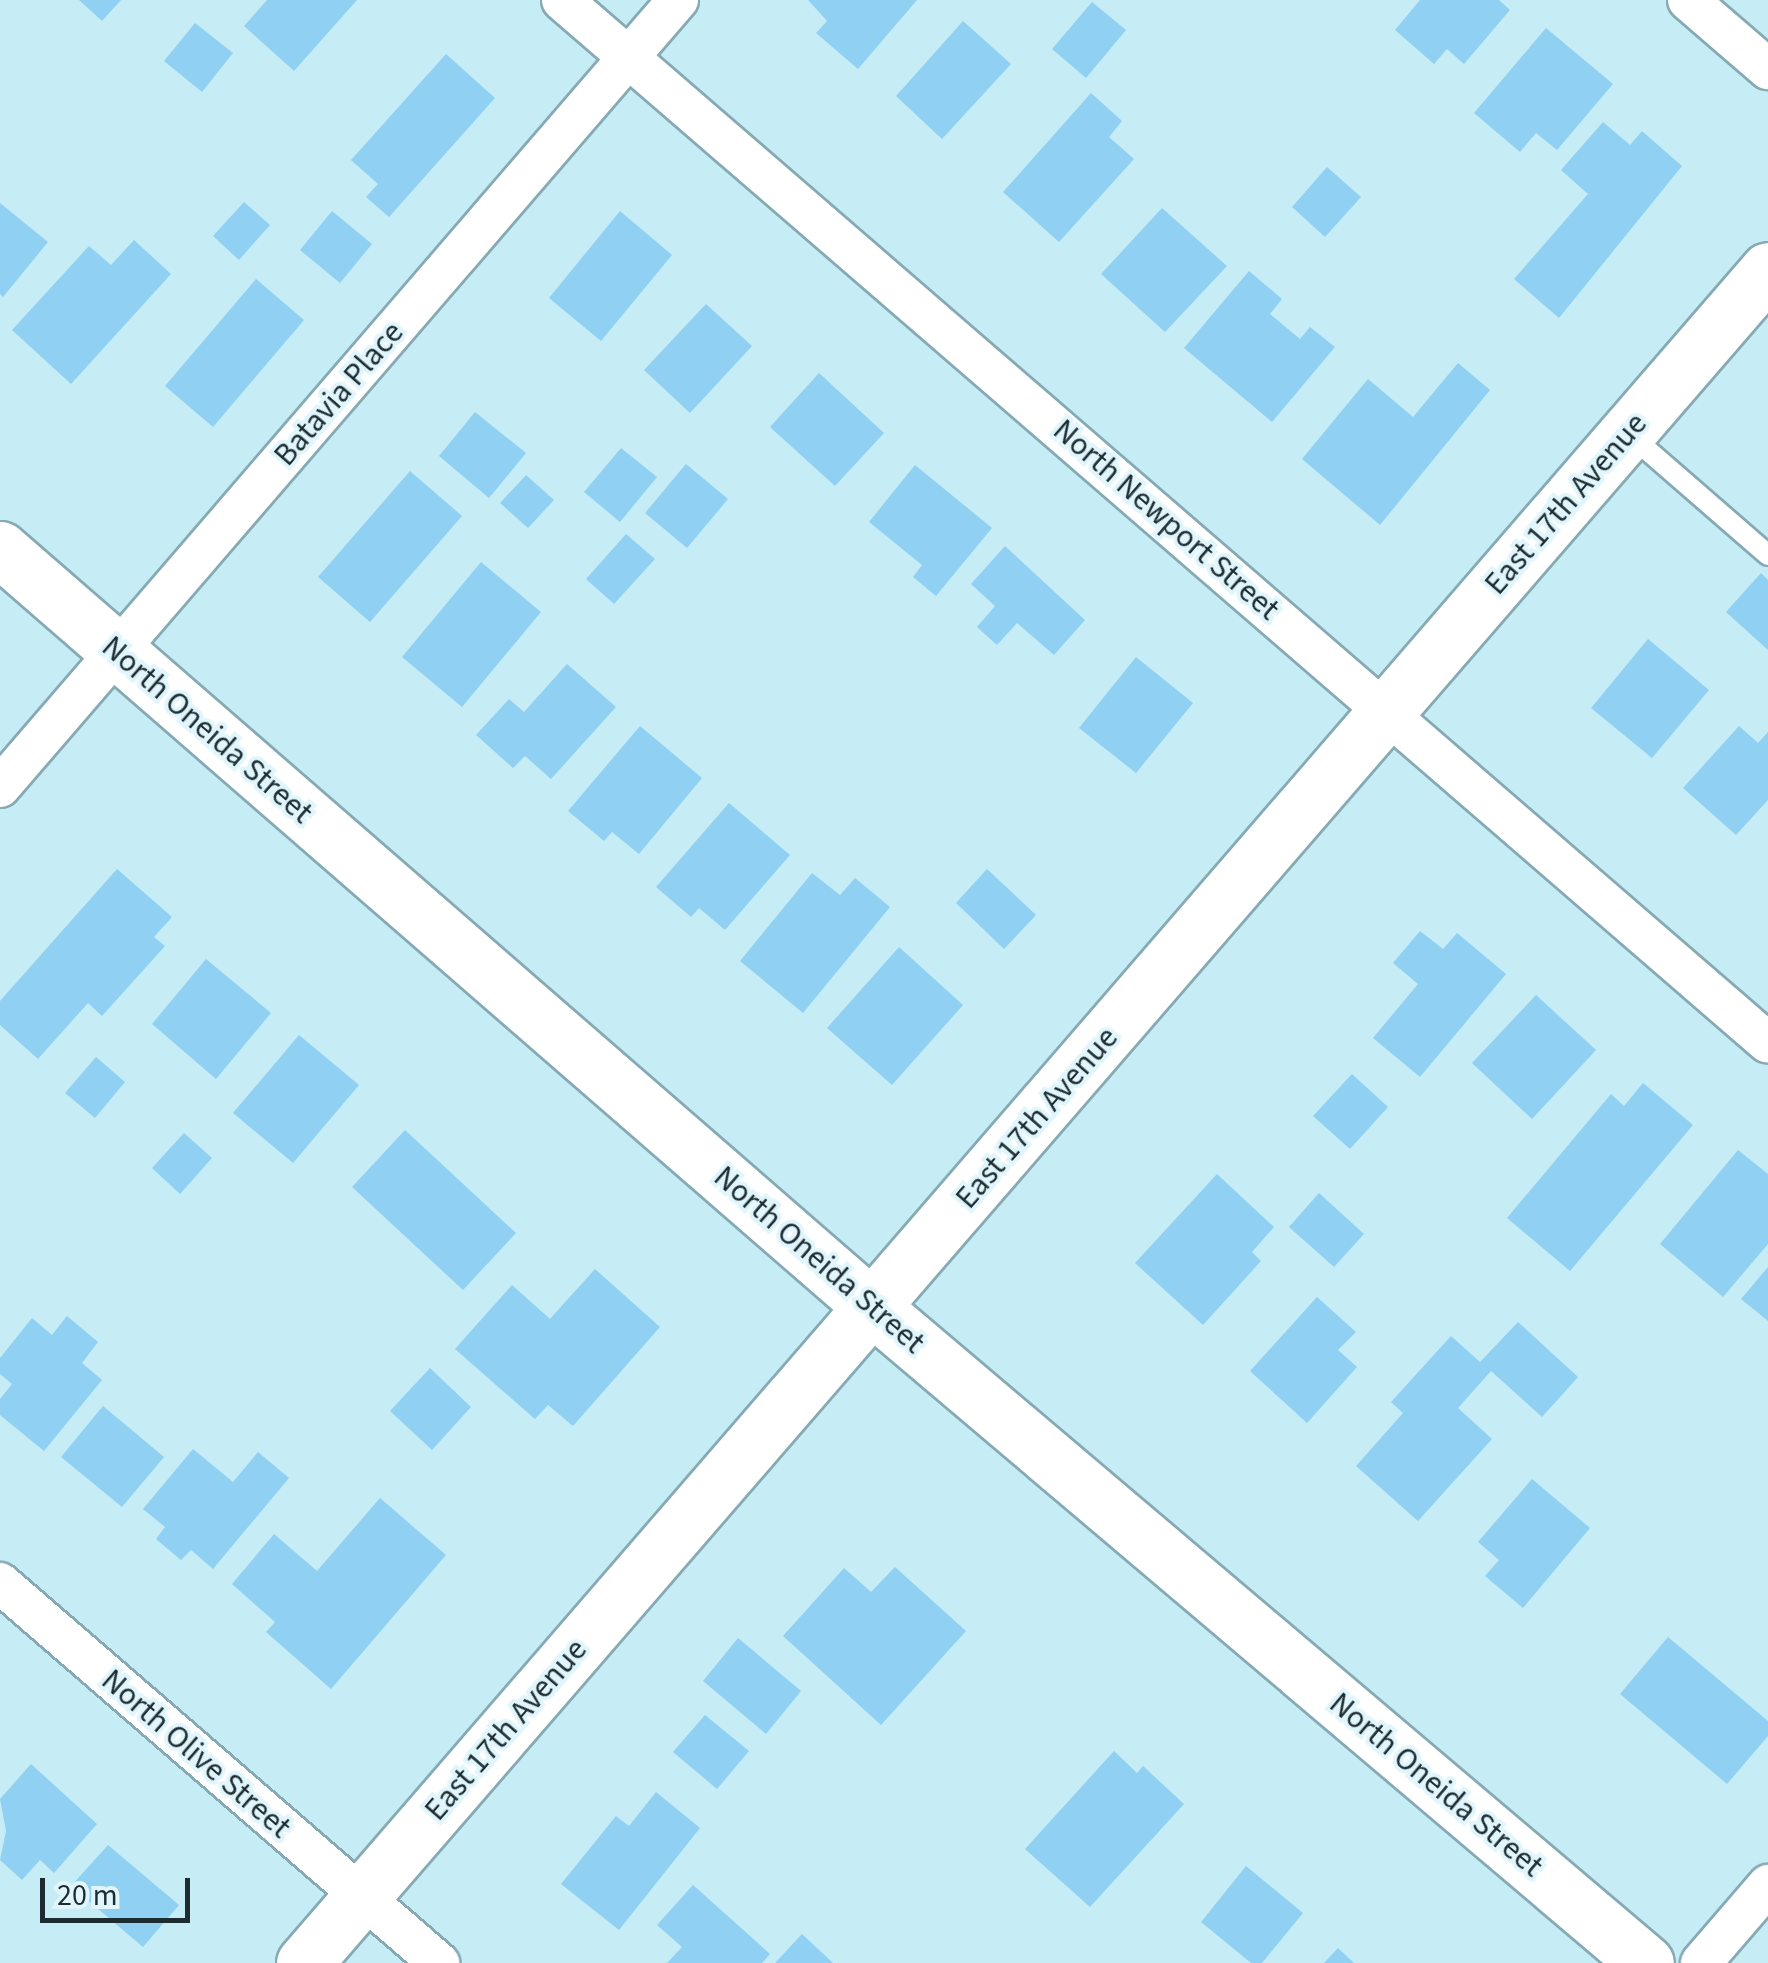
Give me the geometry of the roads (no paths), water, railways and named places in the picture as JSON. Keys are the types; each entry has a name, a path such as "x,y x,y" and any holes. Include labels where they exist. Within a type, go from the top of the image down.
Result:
{"street":[{"name":"North Newport Street","path":"562,0 1389,710 1768,1043"},
{"name":"Batavia Place","path":"0,787 678,0"},
{"path":"1688,0 1768,69"},
{"name":"East 17th Avenue","path":"304,1963 1768,270"},
{"name":"North Oneida Street","path":"0,549 873,1308 1646,1963"},
{"name":"North Olive Street","path":"0,1583 439,1963"},
{"path":"1701,1963 1768,1885"}],"lane":[{"path":"1628,433 1768,555"}]}
